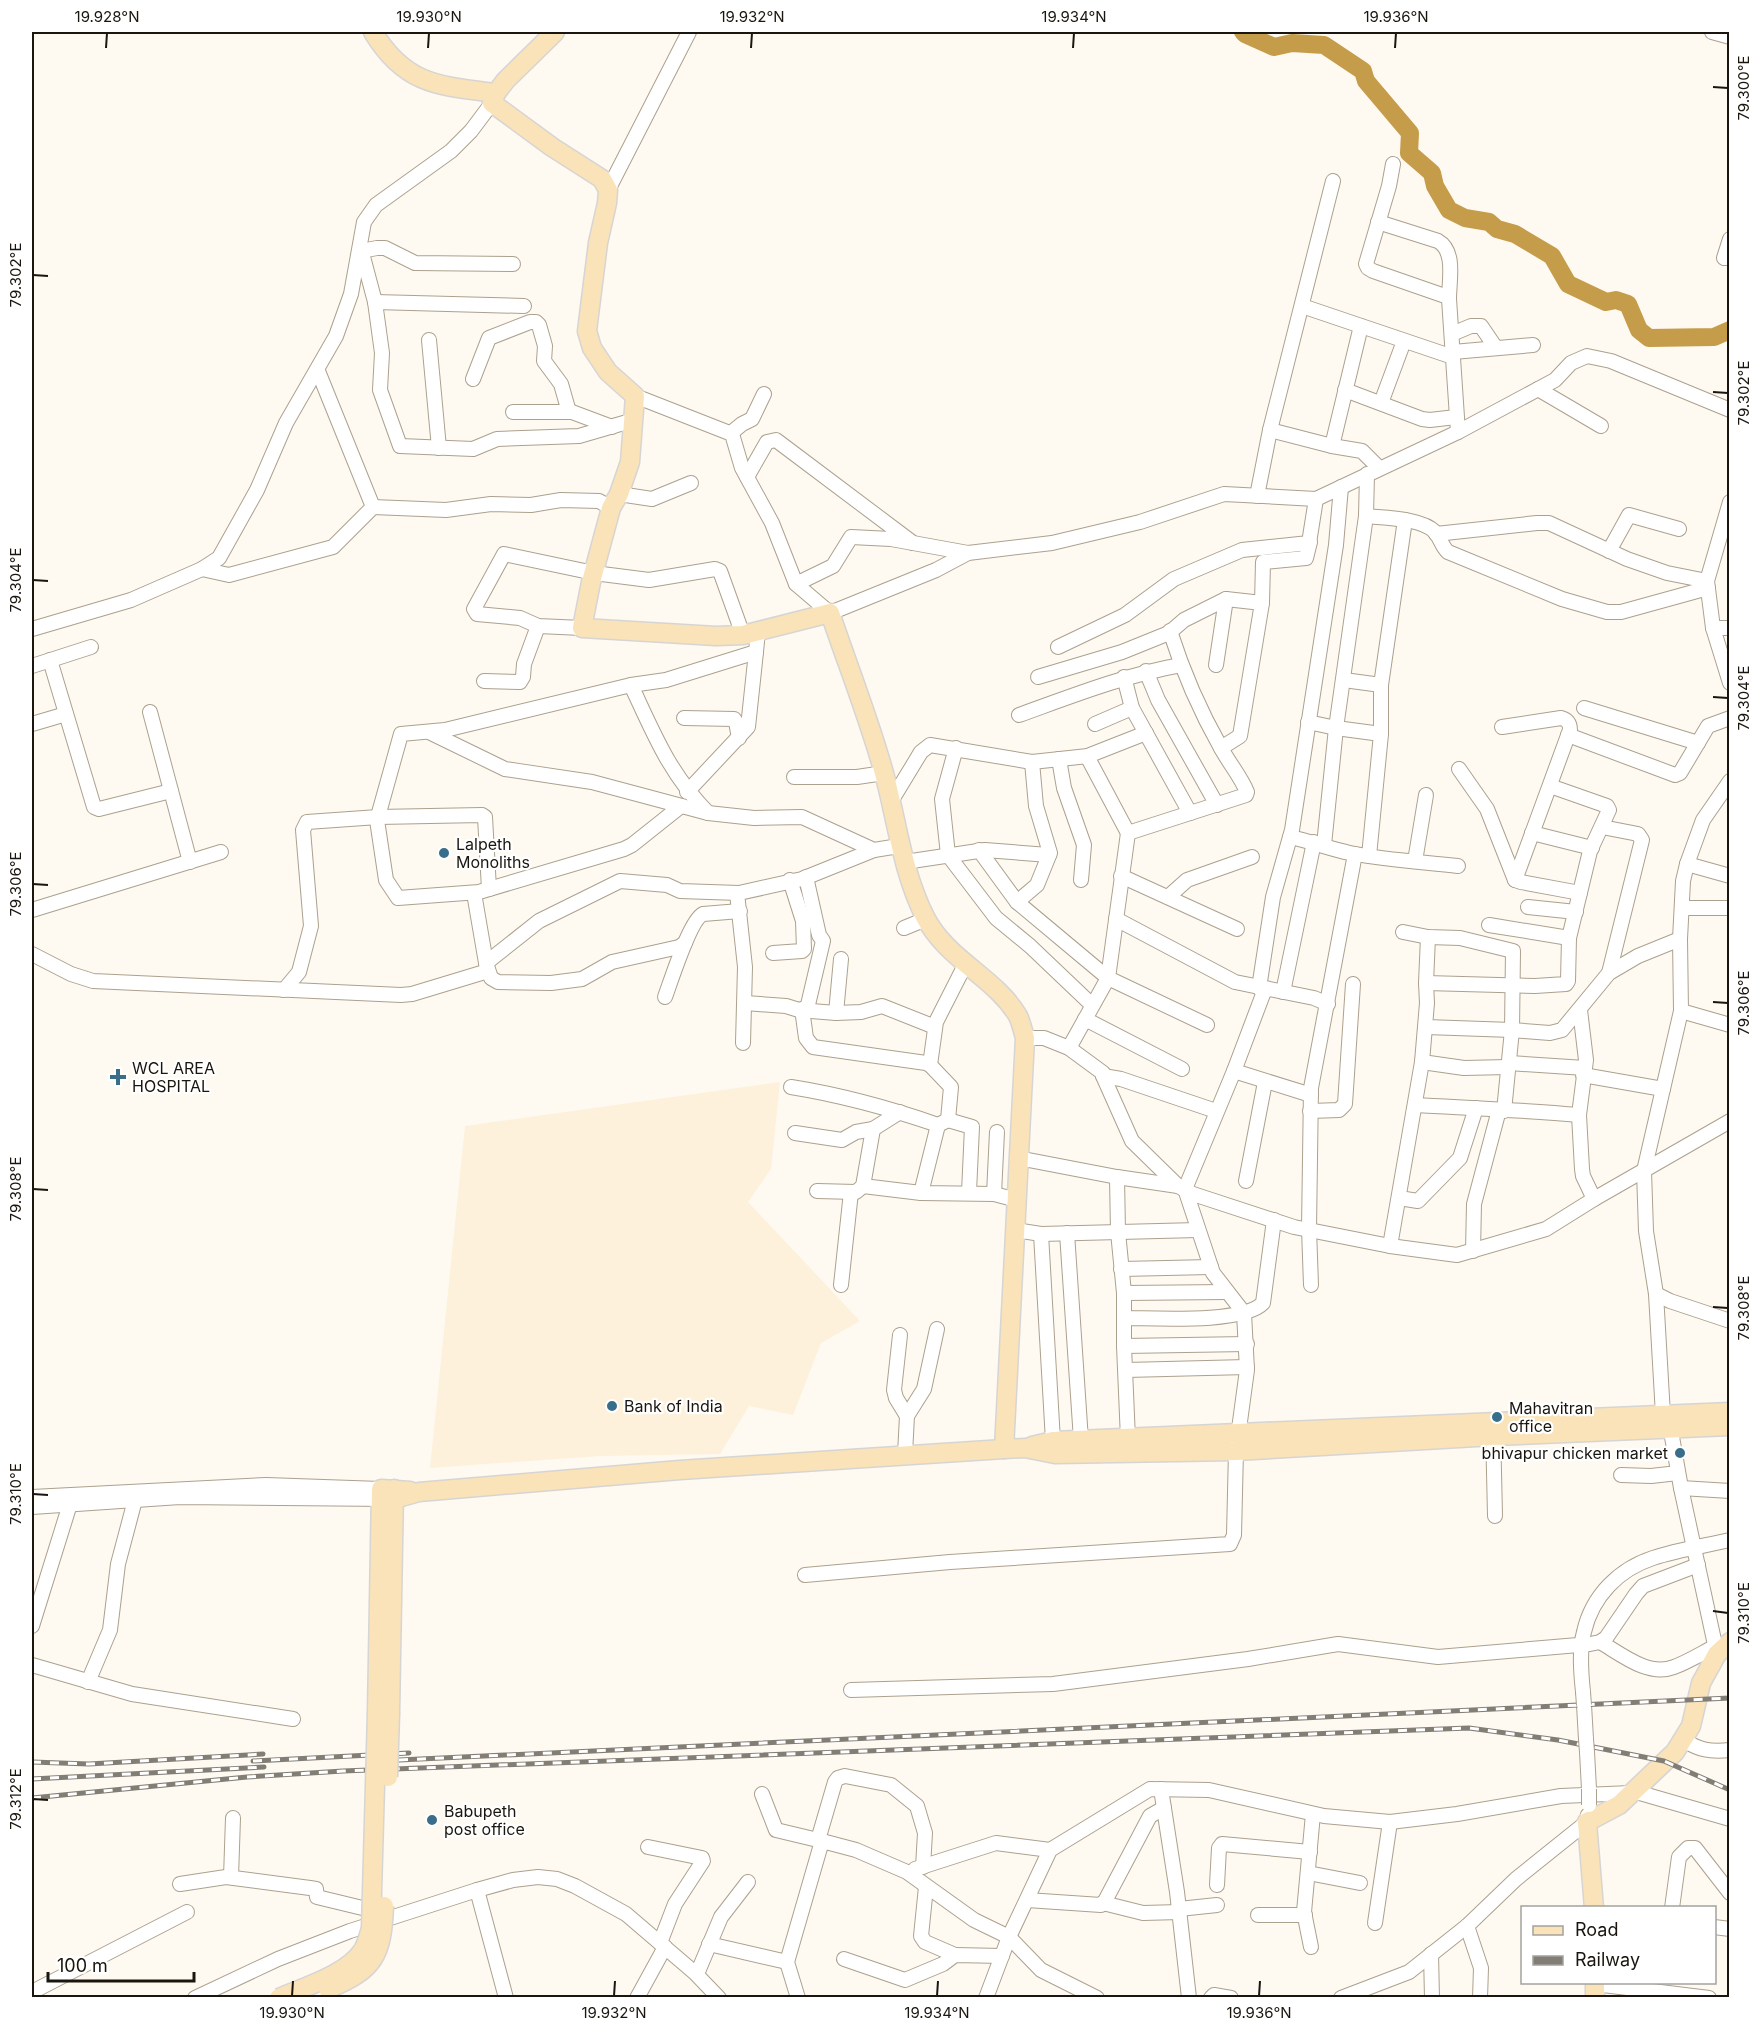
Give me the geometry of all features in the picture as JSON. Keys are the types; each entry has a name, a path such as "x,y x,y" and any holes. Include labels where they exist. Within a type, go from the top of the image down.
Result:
{"main road":[{"path":"373,32 384,51 402,68 423,80 494,98 552,147 602,179 608,190 598,243 587,331 592,348 608,372 635,396 634,420 630,462 615,501 591,582 582,628 716,636 750,633 830,613 884,773 902,854 916,898 938,939 965,965 999,992 1018,1016 1025,1038 1004,1449"},
{"path":"494,98 506,80 555,32"},
{"path":"1025,1448 1055,1454 1237,1442 1667,1420 1730,1412"},
{"path":"1667,1420 1730,1426"},
{"path":"308,1998 351,1980 367,1967 380,1946 383,1933 387,1494 905,1454 1025,1448 1053,1441 1128,1439 1237,1442"},
{"path":"1594,1906 1588,1813 1619,1804 1675,1752 1691,1726 1701,1683 1721,1647"},
{"path":"279,1998 345,1969 363,1950 368,1939 371,1928 375,1827 384,1713"}],"street":[{"path":"608,190 689,32"},
{"path":"1713,32 1730,37"},
{"path":"32,629 131,600 202,569 219,558 257,490 286,423 318,371 345,313 355,276 364,222 376,205 451,151 471,130 494,98"},
{"path":"1393,164 1389,186 1366,264 1368,268 1403,283 1445,296 1449,300"},
{"path":"1257,496 1270,430 1333,181"},
{"path":"1378,222 1438,241 1446,246 1449,256 1449,300 1458,432"},
{"path":"1730,240 1724,258 1730,258"},
{"path":"360,248 381,247 416,263 513,264"},
{"path":"360,248 375,302 382,353 380,390 398,444 402,447 472,449 497,439 576,436 634,420"},
{"path":"375,302 524,306"},
{"path":"1302,306 1453,354 1533,345"},
{"path":"473,379 489,338 530,322 536,322 546,349 544,361 561,384 569,412"},
{"path":"1332,446 1361,326"},
{"path":"1452,334 1471,326 1481,326 1496,348"},
{"path":"429,340 439,448"},
{"path":"1381,403 1404,340"},
{"path":"796,584 833,566 851,537 891,539 968,553 1052,543 1140,522 1224,494 1316,500 1458,432 1555,380 1571,363 1587,356 1611,361 1730,410"},
{"path":"318,371 373,507"},
{"path":"1538,389 1601,426"},
{"path":"1345,390 1427,420 1456,417"},
{"path":"730,434 752,419 764,394"},
{"path":"635,396 730,434 747,477 772,523 796,584 830,613 936,570 968,553"},
{"path":"513,412 577,413 612,427"},
{"path":"1270,430 1365,453 1373,471 1319,843 1283,992"},
{"path":"747,477 768,442 776,440 913,543"},
{"path":"202,569 229,575 333,547 373,507 446,510 491,504 531,505 561,500 652,499 691,483"},
{"path":"805,1575 950,1562 1227,1545 1233,1540 1237,1442 1247,1367 1244,1313 1213,1274 1182,1188 1234,1071 1262,988 1273,897 1290,837 1336,545 1341,487"},
{"path":"1221,748 1240,736 1262,603 1263,562 1306,558 1316,500"},
{"path":"1730,502 1707,585 1713,628 1730,683"},
{"path":"1609,551 1629,515 1678,529"},
{"path":"1365,516 1416,523 1434,531 1448,552 1562,599 1606,612 1621,612 1707,585"},
{"path":"1311,1285 1309,1229 1311,1095 1328,1004 1362,855 1381,734 1381,685 1405,520"},
{"path":"1436,534 1543,522 1609,551 1707,585"},
{"path":"1058,647 1125,615 1174,579 1242,550 1310,542"},
{"path":"582,628 538,626 520,618 477,614 474,611 504,554 594,573 649,580 718,569 750,633 756,652 748,727 687,792"},
{"path":"1038,677 1122,652 1170,631 1184,620 1226,599 1262,603"},
{"path":"1216,665 1226,599"},
{"path":"484,681 520,682 538,626"},
{"path":"1713,628 1730,628"},
{"path":"1128,833 1217,805 1247,792 1221,748 1181,665 1170,631"},
{"path":"32,666 91,647"},
{"path":"681,806 628,848 474,893 398,898 386,880 378,817 401,734 445,730 631,685 666,680 756,652"},
{"path":"50,660 96,808 171,791"},
{"path":"1019,715 1124,677 1181,665"},
{"path":"1146,671 1158,700 1217,805"},
{"path":"1124,677 1132,708 1190,813"},
{"path":"1344,680 1381,685"},
{"path":"631,685 662,752 687,792 708,813"},
{"path":"1095,724 1132,708"},
{"path":"1584,708 1698,743"},
{"path":"150,712 190,862"},
{"path":"32,724 66,714"},
{"path":"684,718 734,719 739,738"},
{"path":"1502,727 1561,718 1568,721 1570,725 1515,880"},
{"path":"1568,735 1675,776 1680,773 1708,726 1730,718"},
{"path":"1308,722 1381,734"},
{"path":"429,732 505,769 592,782 708,813 750,818 802,817 874,850 902,854 948,855 988,849 1049,855"},
{"path":"890,803 925,747 935,744 1032,762 1088,756 1146,733"},
{"path":"956,748 942,800 948,855 996,918 1030,946 1092,1005"},
{"path":"1069,1048 1108,978 1128,833 1088,760 1088,756"},
{"path":"1059,759 1064,788 1084,846 1081,880"},
{"path":"1017,902 1037,885 1049,855 1049,846 1035,800 1032,762"},
{"path":"1459,769 1487,809 1515,880"},
{"path":"794,777 857,777 884,773"},
{"path":"1600,1642 1644,1666 1664,1670 1721,1647 1698,1565 1667,1420 1656,1293 1646,1231 1644,1171 1680,1011 1683,881 1703,820 1730,781"},
{"path":"1426,983 1512,986 1567,983 1569,979 1569,938 1580,893 1592,848 1609,812 1606,806 1550,786"},
{"path":"1414,861 1426,795"},
{"path":"285,990 300,972 311,926 303,830 304,825 311,820 484,816 489,889"},
{"path":"1602,827 1638,834 1642,840 1610,973"},
{"path":"1532,833 1592,848"},
{"path":"1290,837 1362,855 1458,866"},
{"path":"32,954 71,974 93,981 407,994 487,967 539,921 620,881 667,885 680,891 740,893 806,877 874,850"},
{"path":"979,850 1017,902 1108,978 1207,1025"},
{"path":"32,910 221,852"},
{"path":"1168,897 1187,880 1252,857"},
{"path":"1687,864 1730,876"},
{"path":"1121,876 1237,929"},
{"path":"806,877 822,941 799,1008 806,1038 813,1047 930,1065 951,1087 943,1123 921,1193"},
{"path":"773,953 804,949 803,921 790,880"},
{"path":"1515,880 1580,893"},
{"path":"474,893 487,967 491,978 498,982 551,983 582,979 612,962 679,947 685,943"},
{"path":"740,893 745,967 743,1043"},
{"path":"1528,907 1576,912"},
{"path":"1683,908 1730,908"},
{"path":"665,997 696,920 701,915 740,911"},
{"path":"904,928 926,919"},
{"path":"1116,920 1235,982 1314,998 1328,1004"},
{"path":"1489,925 1569,938"},
{"path":"1403,932 1428,937 1460,938 1499,949 1512,950 1514,953 1509,1065 1501,1111 1474,1204 1473,1251"},
{"path":"1390,1246 1422,1062 1426,1027 1428,937"},
{"path":"1426,1027 1550,1033 1563,1030 1610,973 1638,956 1680,939"},
{"path":"836,1013 841,959"},
{"path":"930,1065 937,1020 965,965"},
{"path":"1310,1111 1339,1110 1345,1104 1353,984"},
{"path":"745,1003 836,1013 861,1012 882,1006 935,1027"},
{"path":"1580,1011 1586,1058 1579,1115 1582,1169 1594,1199"},
{"path":"1680,1011 1730,1025"},
{"path":"1085,1019 1182,1069"},
{"path":"1025,1038 1044,1038 1069,1048 1103,1072 1132,1141 1182,1188 1193,1194 1294,1227 1390,1246 1457,1255 1546,1229 1730,1121"},
{"path":"1422,1062 1464,1068 1509,1065 1584,1072 1663,1089"},
{"path":"1234,1071 1311,1095"},
{"path":"1103,1076 1120,1079 1216,1111"},
{"path":"1246,1181 1265,1082"},
{"path":"791,1087 838,1095 943,1123 972,1127 969,1192"},
{"path":"1416,1105 1501,1111 1529,1110 1579,1115"},
{"path":"1399,1198 1418,1201 1459,1161 1476,1108"},
{"path":"795,1133 842,1140 856,1132 873,1130 900,1112"},
{"path":"842,1285 857,1189 873,1130"},
{"path":"994,1194 997,1132"},
{"path":"1018,1158 1182,1188"},
{"path":"1117,1177 1118,1232 1124,1293 1128,1439"},
{"path":"817,1191 857,1189 921,1193 969,1192 994,1194 1017,1200"},
{"path":"1124,1318 1204,1318 1244,1313 1263,1303 1274,1220"},
{"path":"1015,1230 1041,1234 1198,1230"},
{"path":"1067,1233 1081,1440"},
{"path":"1041,1234 1053,1441"},
{"path":"1121,1269 1211,1267"},
{"path":"1124,1293 1227,1292"},
{"path":"1656,1293 1670,1302 1730,1321"},
{"path":"905,1454 907,1416 924,1389 937,1329"},
{"path":"900,1335 895,1394 907,1416"},
{"path":"1124,1346 1247,1344"},
{"path":"1126,1370 1247,1367"},
{"path":"1493,1429 1495,1516"},
{"path":"1621,1475 1651,1476 1678,1473"},
{"path":"32,1497 266,1485 387,1494"},
{"path":"1681,1488 1730,1491"},
{"path":"32,1507 180,1497 387,1494"},
{"path":"88,1682 111,1630 118,1564 135,1500"},
{"path":"32,1626 70,1504"},
{"path":"1345,1997 1409,1972 1467,1926 1588,1813 1583,1645 1593,1608 1609,1583 1626,1570 1653,1558 1730,1540"},
{"path":"851,1690 1053,1684 1248,1659 1338,1644 1438,1658 1583,1645 1600,1642 1606,1638 1643,1586 1698,1565"},
{"path":"32,1665 132,1695 293,1719"},
{"path":"1683,1740 1699,1749 1730,1750"},
{"path":"798,1998 787,1962 835,1782 838,1778 845,1776 891,1785 919,1808 925,1837 922,1853 923,1867"},
{"path":"986,1998 1009,1937 1050,1850 1146,1791 1161,1788 1209,1790 1313,1814 1390,1822 1457,1814 1562,1796 1632,1792 1730,1819"},
{"path":"1161,1788 1189,1998"},
{"path":"762,1794 776,1830 856,1850 907,1872 974,1920 1009,1937 1041,1970 1078,1993 1097,1998"},
{"path":"1104,1903 1150,1816 1164,1808"},
{"path":"1311,1947 1305,1915 1313,1814"},
{"path":"231,1877 232,1818"},
{"path":"1375,1923 1390,1822"},
{"path":"907,1872 996,1843 1050,1850"},
{"path":"1217,1884 1219,1848 1222,1844 1310,1852"},
{"path":"637,1998 662,1945 675,1904 703,1861 702,1858 648,1847"},
{"path":"1672,1906 1678,1857 1688,1848 1695,1848 1730,1893"},
{"path":"1308,1873 1360,1883"},
{"path":"180,1884 231,1877 316,1889 317,1897 398,1917"},
{"path":"195,1998 278,1959 350,1931 477,1890 513,1880 538,1877 557,1879 575,1886 626,1914 697,1974 715,1996"},
{"path":"697,1974 723,1913 748,1882"},
{"path":"926,1887 921,1936 925,1942 955,1955 1002,1956"},
{"path":"477,1890 506,1998"},
{"path":"1027,1900 1096,1906 1104,1903 1143,1913 1179,1911 1217,1905"},
{"path":"32,1992 188,1912"},
{"path":"1258,1915 1305,1915"},
{"path":"1467,1926 1481,1968 1480,1998"},
{"path":"709,1944 787,1962"},
{"path":"1431,1954 1432,1998"},
{"path":"844,1959 905,1980 943,1964 955,1955"},
{"path":"1595,1988 1630,1993 1661,1987 1709,1998"},
{"path":"1211,1998 1214,1995 1231,1998"}],"shaded area":[{"path":"780,1082 771,1169 748,1202 860,1321 821,1343 793,1415 749,1406 720,1454 600,1456 430,1468 465,1126"}],"waterway":[{"path":"1243,32 1274,47 1292,43 1324,45 1363,71 1366,81 1410,133 1409,153 1432,173 1435,186 1449,210 1465,218 1489,222 1497,229 1515,234 1552,256 1568,284 1606,302 1616,300 1628,304 1639,330 1649,338 1714,337 1730,330"}],"railway":[{"path":"399,1760 1730,1698"},
{"path":"32,1798 247,1777 343,1771 1469,1728 1558,1740 1664,1761 1730,1790"},
{"path":"253,1761 409,1753"},
{"path":"32,1762 89,1764 263,1754"},
{"path":"32,1779 264,1767"}],"place":[{"name":"Lalpeth Monoliths","path":"444,853"},
{"name":"WCL AREA HOSPITAL","path":"118,1077"},
{"name":"Bank of India","path":"612,1406"},
{"name":"Mahavitran office","path":"1497,1417"},
{"name":"bhivapur chicken market","path":"1680,1453"},
{"name":"Babupeth post office","path":"432,1820"}]}
